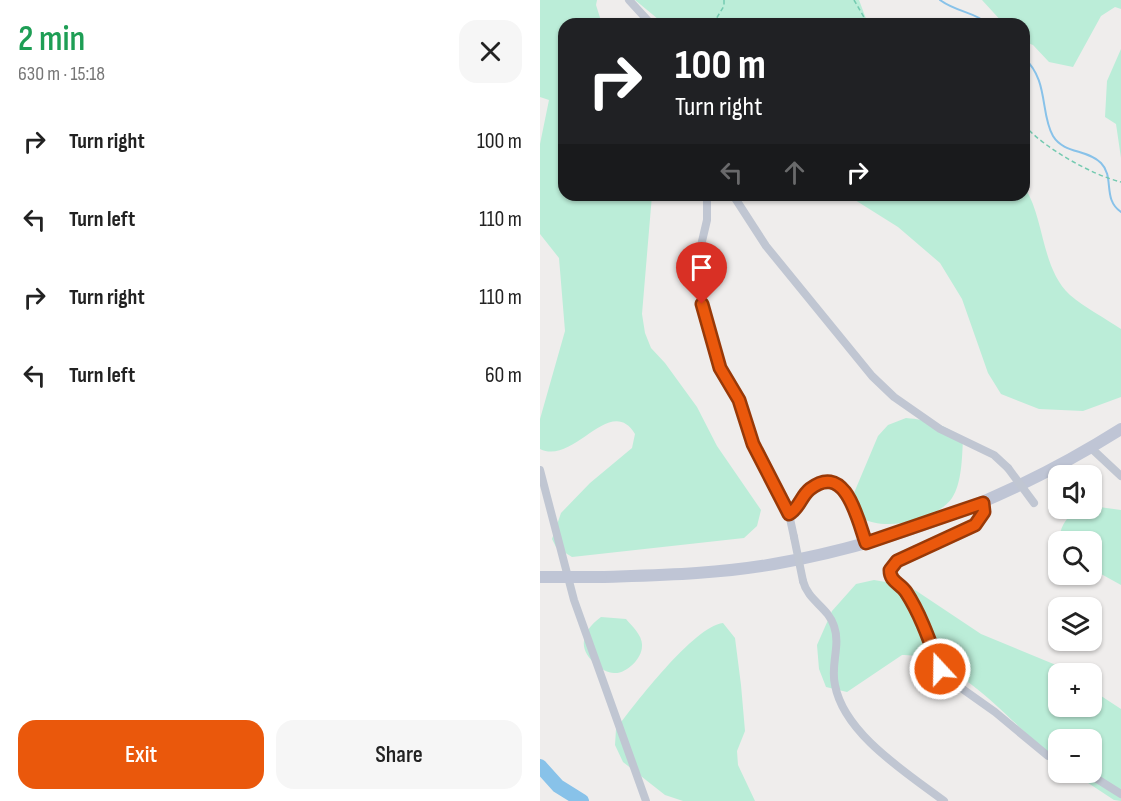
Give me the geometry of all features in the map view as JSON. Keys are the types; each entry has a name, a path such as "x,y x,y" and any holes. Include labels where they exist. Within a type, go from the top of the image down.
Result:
{"street":[{"path":"629,0 646,18"},
{"path":"707,201 707,220 696,267 697,283 720,368 739,400 753,444 789,514 806,592 833,623 837,646 834,682 846,713 873,745 944,801"},
{"path":"737,201 766,246 886,390 920,417 994,455 1008,468 1034,503"},
{"path":"540,577 601,577 726,570 772,564 866,543 983,503 1091,448 1121,429"},
{"path":"1091,448 1121,476"},
{"path":"540,470 574,600 646,801"},
{"path":"789,514 811,488 819,484 837,486 851,497 866,543"},
{"path":"983,503 984,512 975,525 897,561 890,575 905,590 924,625 940,669 947,678 995,712 1048,756"},
{"path":"1102,782 1121,794"}],"path":[{"path":"716,18 724,6 724,0"},
{"path":"854,0 864,18"},
{"path":"1030,131 1044,143 1101,177 1121,182"}],"green space":[{"path":"540,0 597,0 596,5 600,18 558,18 558,201 651,201 642,314 645,333 651,348 665,363 697,407 717,446 761,510 757,526 744,538 572,557 556,547 552,539 561,513 590,483 632,448 635,434 625,424 614,421 603,425 566,448 553,452 540,449 540,419 565,331 559,258 540,234 540,144 549,100 540,97"},
{"path":"635,0 859,0 866,18 657,18"},
{"path":"982,0 1121,0 1121,9 1115,7 1101,16 1073,67 1049,62 1030,44 1030,18 998,18"},
{"path":"1121,49 1121,158 1116,124 1105,117 1107,81"},
{"path":"1030,199 1048,258 1061,284 1076,300 1121,329 1121,397 1083,411 1039,409 1001,394 988,373 962,299 940,263 898,227 857,201 1030,201"},
{"path":"906,418 936,424 963,439 958,485 945,506 923,518 897,524 872,522 862,518 852,509 851,500 878,436 888,425"},
{"path":"1102,507 1121,510 1121,585 1102,575 1102,531 1061,531 1068,519 1102,519"},
{"path":"874,580 909,586 981,634 1051,663 1048,663 1048,717 1102,717 1102,697 1121,709 1121,801 1114,800 1088,783 1102,783 1102,729 1048,729 1048,753 985,696 944,666 923,658 902,655 847,692 826,687 819,669 817,645 832,611 856,584"},
{"path":"601,617 626,619 637,631 642,642 636,661 619,673 605,671 586,653 584,640 586,634"},
{"path":"723,623 735,638 741,685 745,731 737,751 738,765 755,801 683,801 665,795 623,762 615,745 616,729 665,668 681,652 711,627"}],"waterway":[{"path":"940,0 979,18"},
{"path":"1030,65 1041,87 1046,118 1053,136 1063,146 1089,155 1101,163 1107,175 1112,201 1121,212"},
{"path":"540,766 558,786 582,801"}],"route":[{"path":"702,304 720,368 739,400 753,444 789,514 793,513 803,495 811,488 819,484 837,486 851,497 866,543 983,503 984,512 975,525 897,561 890,570 892,579 905,590 924,625 940,669"}]}
